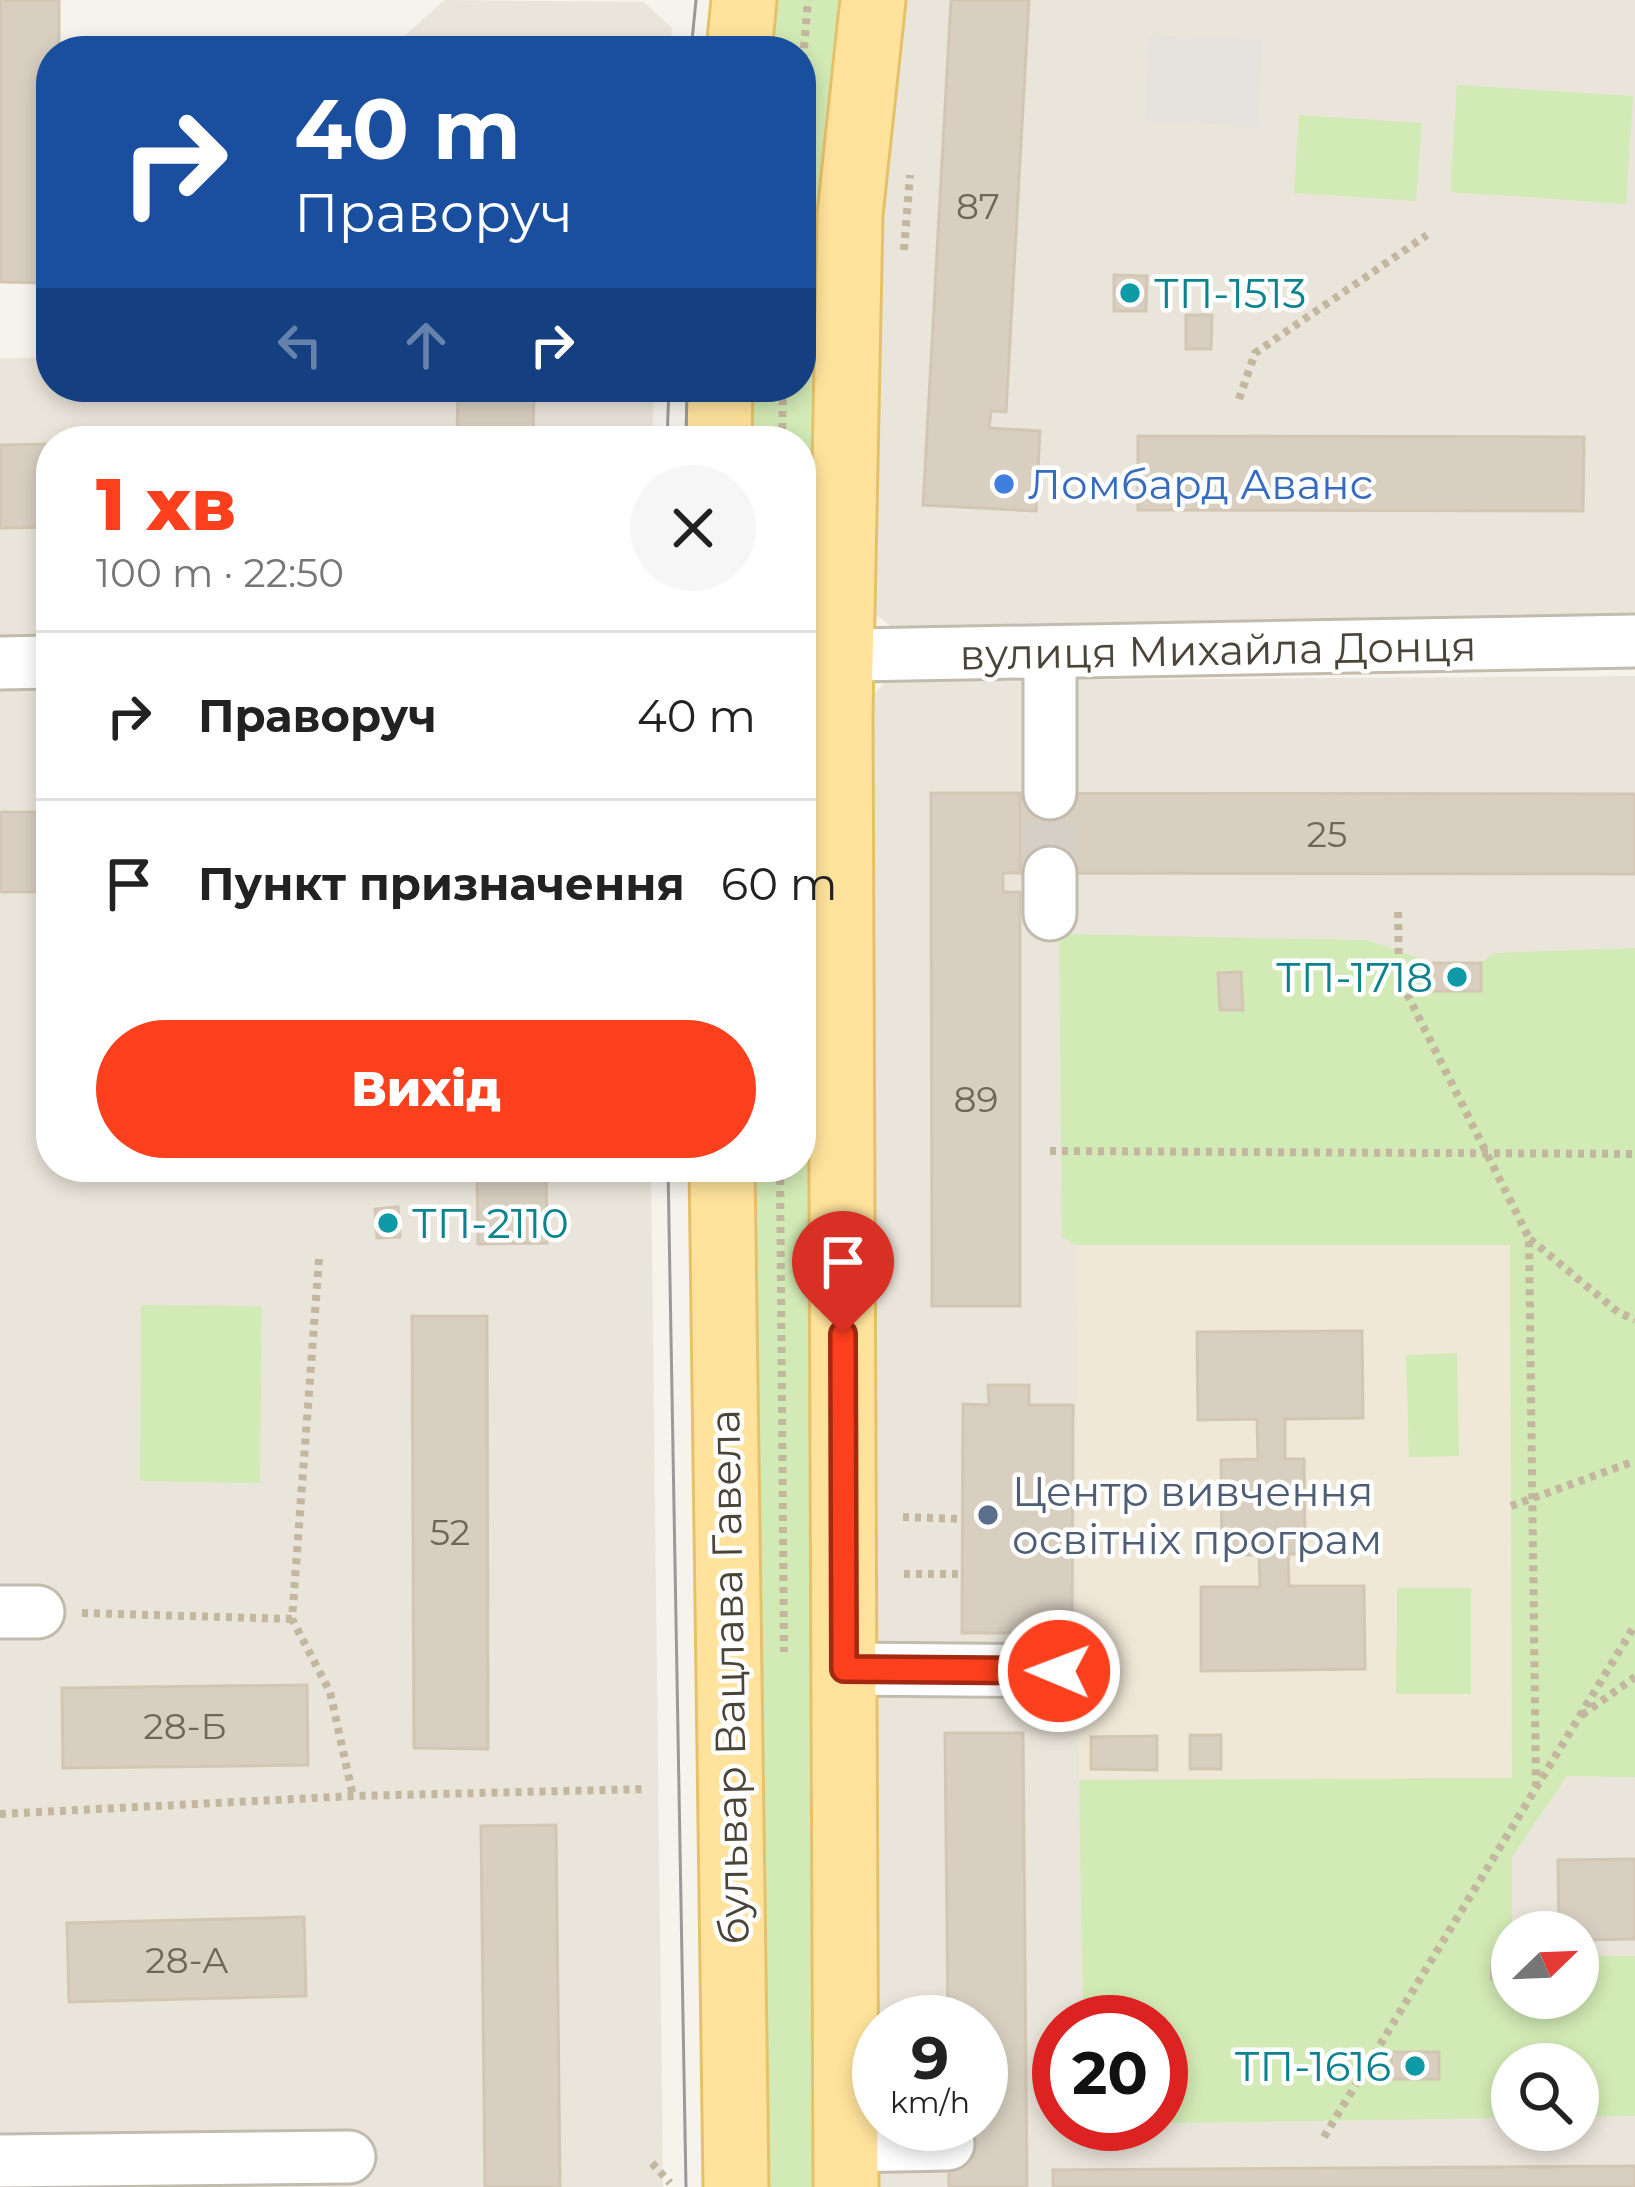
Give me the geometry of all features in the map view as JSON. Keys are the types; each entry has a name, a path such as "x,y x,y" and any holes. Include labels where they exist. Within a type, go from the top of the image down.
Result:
{"main road":[{"path":"740,36 744,0"},
{"path":"846,2167 844,1669 821,657 850,214 873,0"},
{"name":"бульвар Вацлава Гавела","path":"722,1182 736,2187"}],"street":[{"name":"вулиця Михайла Донця","path":"821,657 1635,641"},
{"path":"1049,654 1050,793"},
{"path":"0,663 36,662"},
{"path":"844,1669 1059,1671"},
{"path":"846,2167 917,2151"},
{"path":"0,2161 349,2157"}],"path":[{"path":"805,36 808,0"},
{"path":"1239,399 1256,353 1427,236"},
{"path":"1398,911 1399,978 1529,1238 1618,1312 1635,1320"},
{"path":"1050,1151 1635,1154"},
{"path":"1529,1238 1536,1786"},
{"path":"319,1258 292,1619 330,1692 353,1796"},
{"path":"1511,1506 1635,1461"},
{"path":"903,1517 962,1519"},
{"path":"904,1574 962,1574"},
{"path":"19,1612 292,1619"},
{"path":"1324,2137 1635,1624"},
{"path":"1576,1720 1635,1677"},
{"path":"0,1814 353,1796 647,1789"},
{"path":"652,2163 670,2182"}],"shaded area":[{"path":"445,0 644,2 672,28 672,36 404,36"},
{"path":"894,0 1635,0 1635,632 902,634 870,611 869,226"},
{"path":"1149,35 1262,40 1258,126 1145,121"},
{"path":"0,358 36,358 36,402 653,402 653,426 36,426 36,647 0,647"},
{"path":"1635,676 1635,2187 879,2187 879,2151 1008,2151 1008,1995 877,1995 866,702 886,681"},
{"path":"36,681 36,1182 651,1182 663,2187 0,2187 0,682"},
{"path":"1510,1244 1512,1779 1079,1780 1076,1245"}],"green space":[{"path":"767,0 852,0 820,628 816,630 816,426 743,426 744,402 816,402 816,36 763,36"},
{"path":"1457,85 1633,96 1626,204 1450,192"},
{"path":"1299,115 1422,123 1416,201 1294,193"},
{"path":"1059,934 1367,940 1433,963 1434,991 1481,991 1481,963 1494,953 1635,948 1635,1777 1567,1776 1512,1857 1512,1911 1491,1911 1491,2019 1599,2019 1599,1956 1635,1956 1635,2116 1599,2117 1599,2043 1491,2043 1491,2118 1188,2123 1188,1995 1083,1995 1079,1780 1512,1778 1510,1245 1076,1245 1062,1237"},
{"path":"816,964 834,2187 758,2187 747,1182 816,1182"},
{"path":"141,1305 262,1306 260,1483 140,1481"},
{"path":"1457,1353 1459,1456 1409,1457 1406,1355"},
{"path":"1397,1588 1471,1588 1471,1694 1396,1694"}],"building":[{"path":"0,0 59,0 59,36 36,36 36,283 0,282"},
{"path":"951,0 1029,0 1006,412 991,411 989,428 1040,431 1036,511 923,505"},
{"name":"ТП-1513","path":"1114,275 1147,276 1146,311 1114,311"},
{"path":"1186,315 1212,315 1211,349 1186,349"},
{"path":"458,402 534,402 533,426 457,426"},
{"path":"1138,436 1584,437 1583,511 1138,510"},
{"path":"36,444 36,527 0,528 0,445"},
{"path":"931,793 1020,793 1020,873 1003,873 1003,892 1020,892 1020,1306 932,1306"},
{"path":"1020,793 1635,794 1635,874 1020,873"},
{"path":"0,812 36,812 36,892 0,892"},
{"name":"ТП-1718","path":"1433,963 1481,963 1481,991 1434,991"},
{"path":"1241,972 1243,1010 1220,1010 1218,973"},
{"path":"477,1182 546,1182 547,1243 478,1244"},
{"name":"ТП-2110","path":"398,1207 400,1237 377,1238 375,1209"},
{"path":"412,1316 487,1316 488,1749 414,1748"},
{"path":"1362,1331 1363,1418 1285,1419 1285,1459 1304,1459 1305,1554 1288,1554 1289,1586 1364,1586 1365,1669 1201,1671 1201,1587 1260,1587 1259,1555 1222,1555 1221,1460 1258,1459 1257,1419 1198,1420 1197,1332"},
{"path":"988,1385 1029,1385 1029,1405 1073,1405 1072,1633 962,1633 963,1404 989,1405"},
{"path":"307,1685 308,1765 63,1768 62,1688"},
{"path":"945,1733 1023,1733 1027,2187 949,2187 948,2151 1008,2151 1008,1995 948,1995"},
{"path":"1190,1735 1221,1735 1221,1769 1190,1769"},
{"path":"1157,1736 1157,1770 1091,1769 1091,1737"},
{"path":"556,1825 560,2187 485,2187 481,1826"},
{"path":"1635,1859 1635,1939 1599,1940 1599,1911 1559,1911 1558,1860"},
{"path":"304,1917 306,1996 69,2002 67,1923"},
{"name":"ТП-1616","path":"1392,2052 1439,2052 1439,2079 1391,2079"},
{"path":"1635,2166 1635,2187 1053,2187 1053,2170"}],"tunnel":[{"path":"1050,793 1050,873"}],"tram line":[{"path":"692,36 696,0"},
{"path":"668,402 668,426"},
{"path":"686,426 687,402"},
{"path":"668,1182 686,2187"}],"place":[{"name":"ТП-1513","path":"1130,293"},
{"name":"Ломбард Аванс","path":"1004,484"},
{"name":"ТП-1718","path":"1457,977"},
{"name":"ТП-2110","path":"388,1223"},
{"name":"Центр вивчення освітніх програм","path":"988,1515"},
{"name":"ТП-1616","path":"1415,2066"}],"route":[{"path":"843,1334 844,1669 1059,1671"}]}
